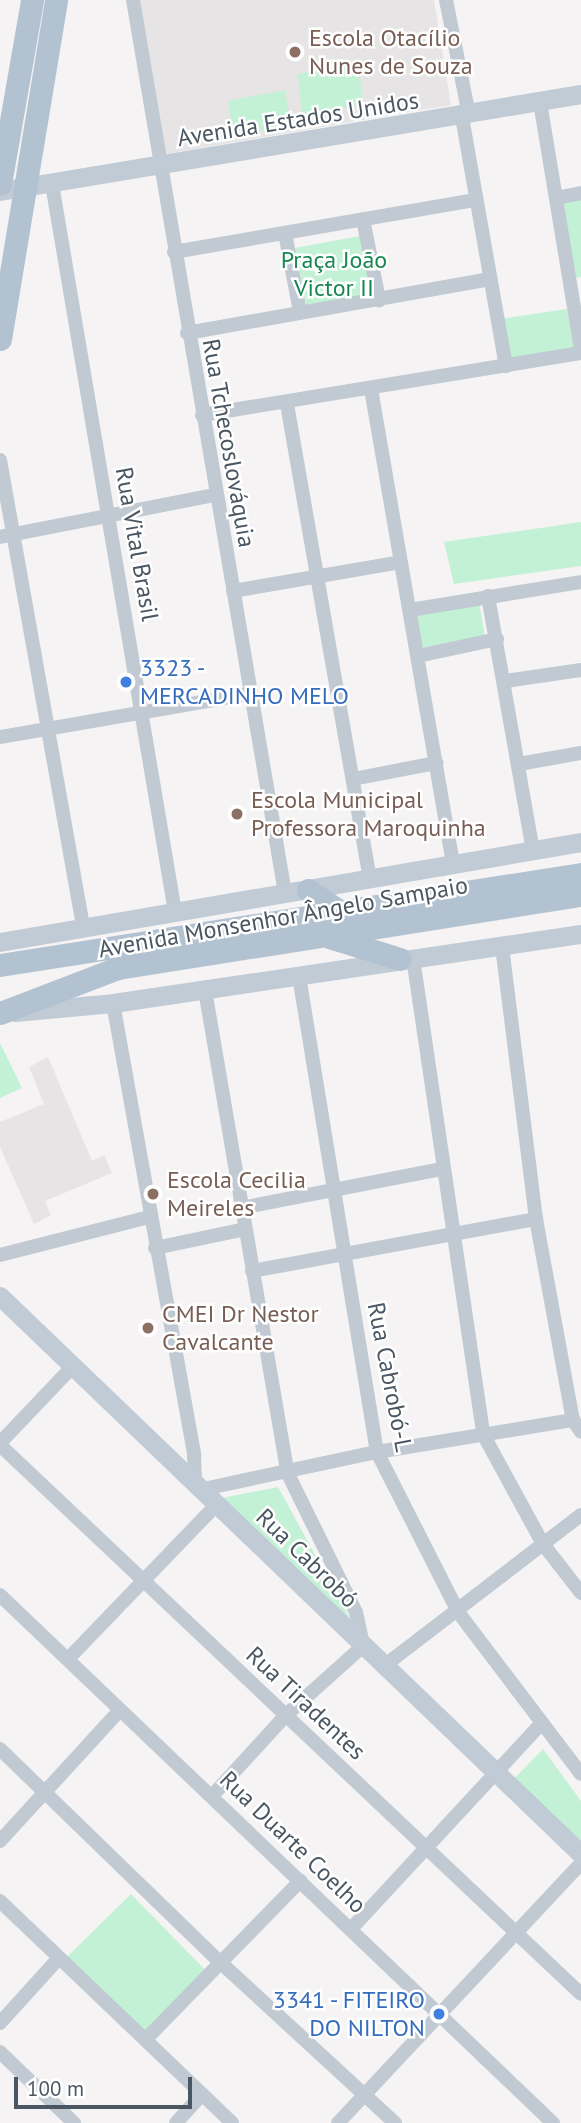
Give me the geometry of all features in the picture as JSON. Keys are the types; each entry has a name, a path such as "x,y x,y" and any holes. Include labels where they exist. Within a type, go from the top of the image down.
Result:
{"main road":[{"path":"0,184 32,0"},
{"path":"0,339 5,270 23,188 56,0"},
{"path":"18,85 41,90"},
{"name":"Avenida Monsenhor Ângelo Sampaio","path":"0,965 581,874"},
{"path":"297,891 341,912"},
{"name":"Avenida Monsenhor Ângelo Sampaio","path":"0,1014 118,968 581,895"},
{"path":"323,934 407,958"}],"street":[{"path":"23,0 27,23"},
{"name":"Rua Tchecoslováquia","path":"132,0 249,694 297,891"},
{"path":"446,0 476,200 506,366"},
{"name":"Avenida Estados Unidos","path":"0,191 465,116 581,94"},
{"path":"202,415 286,404 581,351 575,279 556,198 540,102"},
{"name":"Rua Vital Brasil","path":"52,184 175,912"},
{"path":"556,198 581,193"},
{"path":"174,252 476,200"},
{"path":"363,219 379,300"},
{"path":"285,233 300,312"},
{"path":"187,333 490,279"},
{"path":"371,389 453,863"},
{"path":"286,404 370,879"},
{"path":"0,460 7,536 48,729 83,927"},
{"path":"7,536 215,495"},
{"path":"233,591 401,562"},
{"path":"410,610 581,582"},
{"path":"488,596 533,850"},
{"path":"418,656 497,639"},
{"path":"505,681 581,670"},
{"path":"0,737 143,715 249,694"},
{"path":"519,764 581,753"},
{"path":"353,779 436,763"},
{"name":"Avenida Monsenhor Ângelo Sampaio","path":"0,942 581,842"},
{"name":"Avenida Monsenhor Ângelo Sampaio","path":"0,1014 113,1003 581,934"},
{"path":"113,1003 149,1217 194,1455 197,1488 483,1434 577,1426 536,1219 502,946"},
{"path":"407,958 483,1434 543,1544 581,1593"},
{"name":"Rua Cabrobó-L","path":"299,976 377,1452 458,1612 581,1774"},
{"path":"205,990 287,1472 356,1612 363,1646 286,1715 212,1796"},
{"path":"241,1208 442,1169"},
{"path":"0,1255 149,1217"},
{"path":"252,1271 536,1219"},
{"path":"155,1248 245,1230"},
{"name":"Rua Cabrobó","path":"0,1296 581,1854"},
{"path":"0,1444 72,1367"},
{"name":"Rua Tiradentes","path":"0,1444 143,1582 519,1932 581,1994"},
{"path":"68,1659 216,1505"},
{"path":"384,1666 581,1516"},
{"name":"Rua Duarte Coelho","path":"0,1595 553,2123"},
{"path":"0,1841 119,1711"},
{"path":"351,1929 429,1848 542,1723"},
{"path":"0,1749 220,1962 395,2123"},
{"path":"338,2123 581,1863"},
{"path":"146,2039 300,1881"},
{"path":"0,1901 232,2123"},
{"path":"0,2023 58,1959"},
{"path":"0,2052 74,2123"},
{"path":"176,2123 202,2094"}],"shaded area":[{"name":"Escola Otacílio Nunes de Souza","path":"139,0 434,0 451,105 165,154"},
{"path":"48,1057 92,1161 104,1155 112,1173 45,1201 51,1215 34,1224 0,1147 0,1122 44,1104 29,1067"}],"green space":[{"path":"358,61 363,104 302,117 298,74"},
{"path":"285,90 291,125 234,136 228,101"},
{"path":"581,196 581,277 572,278 560,199"},
{"name":"Praça João Victor II","path":"360,236 372,299 308,312 295,248"},
{"path":"567,309 574,348 506,359 500,319"},
{"path":"581,522 581,566 454,584 444,542"},
{"path":"479,603 487,648 420,659 413,612"},
{"path":"0,1043 22,1088 0,1098"},
{"path":"278,1487 353,1624 222,1498"},
{"path":"543,1749 581,1801 581,1846 513,1780"},
{"path":"131,1894 211,1976 144,2042 64,1960"}],"place":[{"name":"Escola Otacílio Nunes de Souza","path":"295,52"},
{"name":"3323 - MERCADINHO MELO","path":"126,682"},
{"name":"Escola Municipal Professora Maroquinha","path":"237,814"},
{"name":"Escola Cecilia Meireles","path":"153,1194"},
{"name":"CMEI Dr Nestor Cavalcante","path":"148,1328"},
{"name":"3341 - FITEIRO DO NILTON","path":"439,2014"}]}
